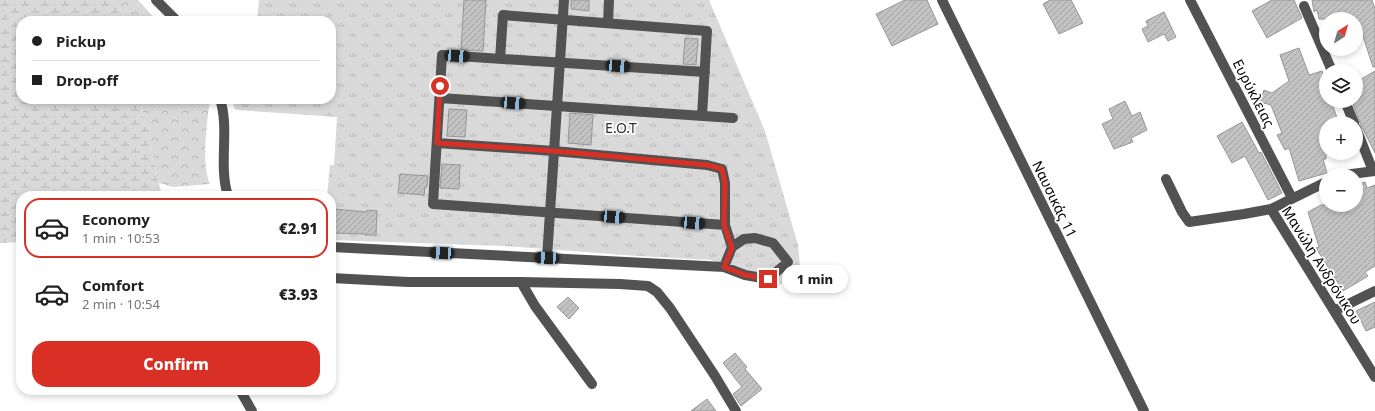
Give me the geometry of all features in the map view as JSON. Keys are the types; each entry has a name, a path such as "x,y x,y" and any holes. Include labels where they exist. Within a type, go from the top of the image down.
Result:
{"street":[{"path":"156,0 172,16"},
{"path":"547,258 564,0"},
{"path":"608,23 610,0"},
{"name":"Ναυσικάς 11","path":"942,0 1144,411"},
{"name":"Ευρύκλειας","path":"1190,0 1292,198"},
{"path":"1304,6 1329,64"},
{"path":"500,59 503,15 707,31 702,116"},
{"path":"705,72 442,55 433,204 724,225"},
{"path":"440,98 733,118"},
{"path":"221,104 225,120 224,171 227,191"},
{"path":"437,143 554,151 707,165 722,169 725,183 724,225 732,248"},
{"path":"1363,145 1374,171 1363,172"},
{"path":"1166,179 1182,212 1189,222 1270,209 1319,185"},
{"name":"Μανώλη Ανδρόνικου","path":"1270,209 1375,377"},
{"path":"336,247 724,267 745,275 768,279 788,262 773,243 755,238 744,240 732,248 724,267"},
{"path":"336,278 408,282 521,282 648,286 653,289 670,308 736,411"},
{"path":"521,282 535,306 592,384"},
{"path":"1334,311 1375,291"},
{"path":"243,395 252,411"}],"green space":[{"path":"0,0 113,0 124,16 16,16 16,104 141,104 161,191 16,191 16,242 0,243"},
{"path":"113,0 138,0 152,16 124,16"},
{"name":"E.O.T","path":"259,0 709,0 765,131 798,245 801,277 776,286 711,260 504,246 336,240 336,191 327,191 330,165 334,165 337,117 238,110 235,109 233,104 336,104 336,16 257,16"},
{"path":"141,104 209,104 205,159 210,184 173,187 159,183"}],"building":[{"path":"464,0 486,0 483,51 461,50"},
{"path":"571,0 589,0 589,11 571,9"},
{"path":"905,0 927,0 938,24 892,46 876,14"},
{"path":"1050,0 1071,0 1083,23 1059,34 1043,4"},
{"path":"1272,0 1294,0 1302,18 1267,38 1252,11"},
{"path":"1312,0 1372,0 1375,9 1375,67 1373,67 1363,36 1363,12 1319,12 1319,19 1317,10 1314,12"},
{"path":"1164,12 1176,37 1168,41 1164,34 1148,42 1142,29 1148,26 1146,21"},
{"path":"685,38 698,39 696,65 683,64"},
{"path":"1299,48 1309,75 1319,72 1319,108 1334,108 1336,116 1319,116 1319,160 1323,160 1326,168 1319,168 1319,175 1299,181 1289,148 1285,150 1277,135 1282,133 1271,105 1260,102 1264,90 1272,93 1289,81 1280,55"},
{"path":"1375,71 1375,153 1363,129 1363,116 1357,116 1355,108 1363,108 1363,78"},
{"path":"1125,101 1132,116 1140,112 1147,130 1131,138 1133,142 1114,149 1102,124 1113,119 1109,109"},
{"path":"449,109 467,110 465,137 447,136"},
{"path":"570,113 593,115 591,145 568,143"},
{"path":"1242,122 1259,153 1261,152 1282,193 1268,200 1245,156 1232,163 1217,136"},
{"path":"442,164 460,165 459,189 440,188"},
{"path":"400,174 428,176 427,187 425,187 424,195 398,193"},
{"path":"1365,182 1367,188 1375,185 1375,266 1365,272 1368,276 1343,291 1316,248 1319,247 1308,212 1319,206 1319,212 1363,212 1363,183"},
{"path":"336,209 367,212 367,210 377,211 376,235 336,233"},
{"path":"568,297 579,308 569,319 557,307"},
{"path":"1375,302 1375,327 1366,331 1356,311"},
{"path":"735,353 747,367 745,369 762,389 741,406 733,394 742,387 723,363"},
{"path":"707,399 716,411 691,411"}],"route":[{"path":"440,86 437,143 554,151 707,165 722,169 725,183 724,225 732,248 724,267 745,275 768,279"}]}
